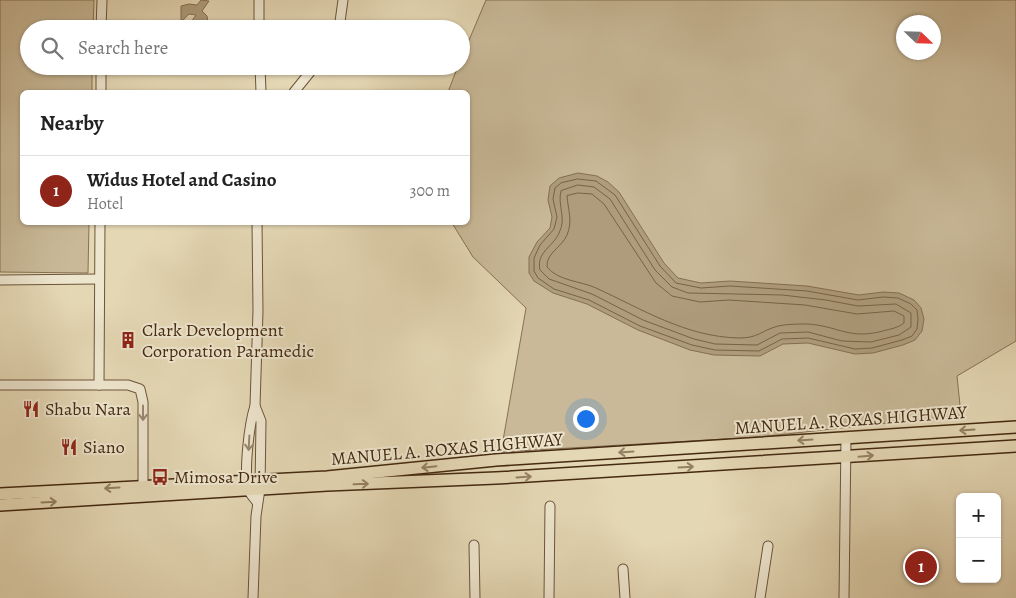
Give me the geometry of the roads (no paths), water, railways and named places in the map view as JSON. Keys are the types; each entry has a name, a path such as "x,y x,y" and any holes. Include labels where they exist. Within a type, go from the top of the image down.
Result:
{"main road":[{"name":"MANUEL A. ROXAS HIGHWAY","path":"0,505 143,492 260,485 496,460 1016,427"},
{"name":"MANUEL A. ROXAS HIGHWAY","path":"260,485 846,458 1016,446"},
{"name":"MANUEL A. ROXAS HIGHWAY","path":"0,494 143,492"}],"street":[{"path":"102,0 102,20"},
{"path":"259,0 259,20"},
{"path":"340,20 343,0"},
{"path":"101,75 101,90"},
{"path":"260,75 261,90"},
{"path":"296,90 308,75"},
{"path":"100,225 100,385"},
{"path":"257,225 258,311 255,406 250,421 248,486 257,502"},
{"path":"0,280 99,279"},
{"path":"0,385 134,385 143,394 143,492"},
{"path":"253,598 257,502 260,485 261,421 255,406"},
{"path":"844,598 846,438"},
{"path":"549,598 550,506"},
{"path":"474,545 475,598"},
{"path":"760,598 768,546"},
{"path":"623,570 625,598"}],"water":[{"path":"201,0 209,1 202,11 207,16 208,20 192,20 196,15 189,14 181,20 181,6 197,5"},
{"path":"578,173 597,176 608,182 619,192 664,263 678,278 701,283 730,281 807,286 859,295 883,292 899,293 914,300 921,308 924,319 922,331 915,340 873,353 855,354 808,343 783,344 760,356 714,355 690,350 638,330 587,304 553,293 534,281 529,273 529,257 537,242 550,228 552,217 548,200 550,186 559,178"}],"place":[{"name":"Clark Development Corporation Paramedic","path":"128,340"},
{"name":"Shabu Nara","path":"31,409"},
{"name":"Siano","path":"69,447"},
{"name":"Mimosa Drive","path":"160,477"},
{"name":"Widus Hotel and Casino","path":"921,567"}]}
